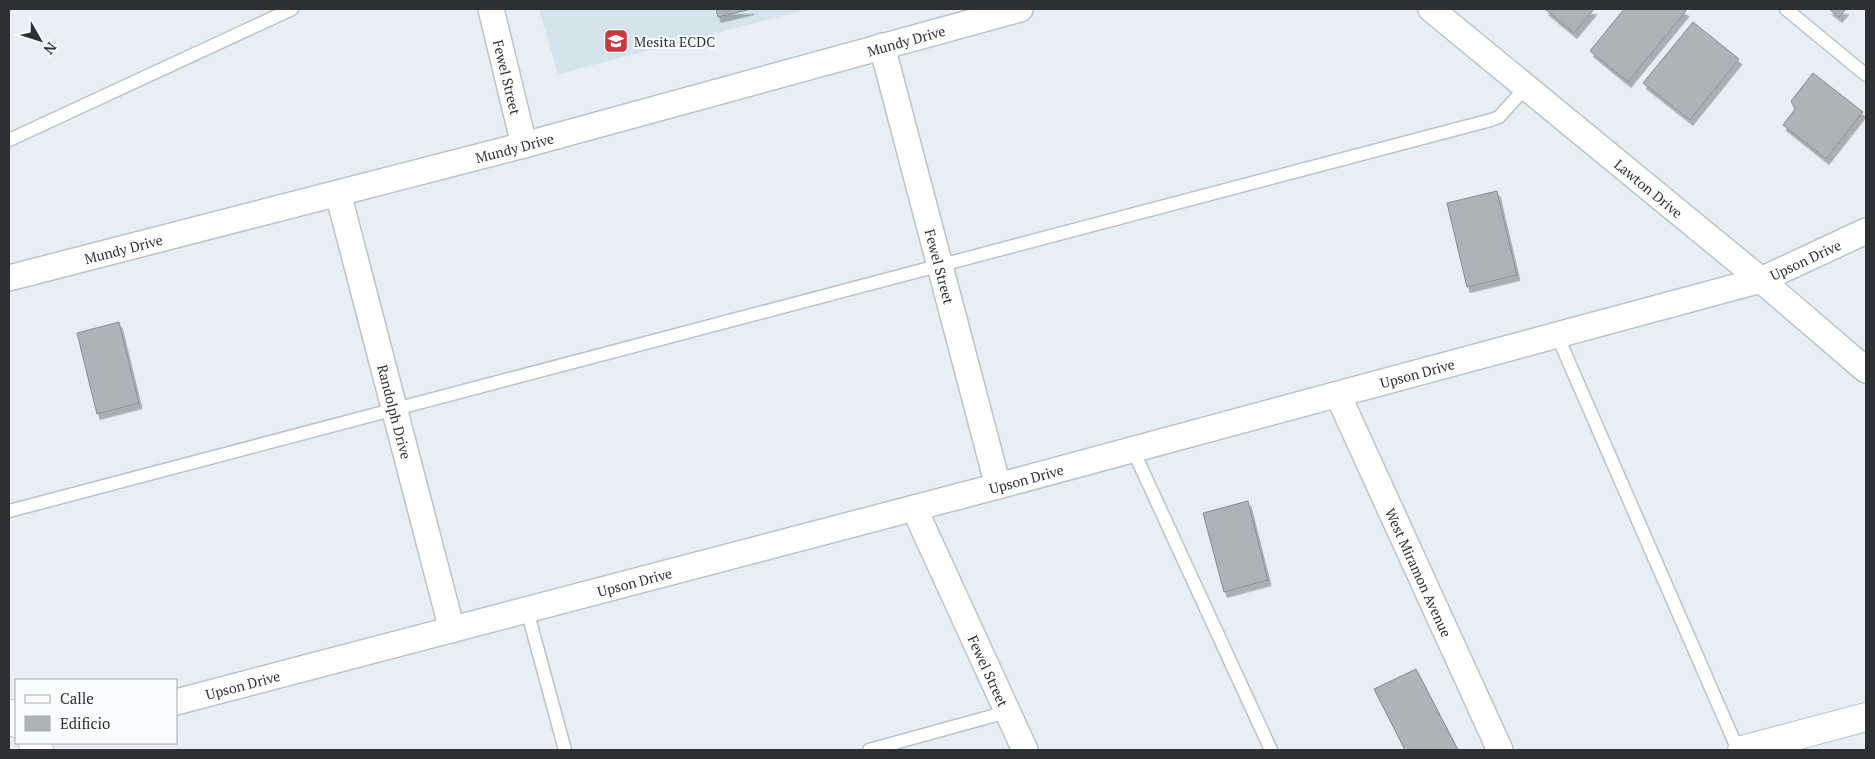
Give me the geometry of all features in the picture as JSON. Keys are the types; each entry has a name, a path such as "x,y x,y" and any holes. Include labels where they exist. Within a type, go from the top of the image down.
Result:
{"street":[{"name":"Fewel Street","path":"491,9 524,145"},
{"name":"Mundy Drive","path":"11,270 338,193 524,145 1020,9"},
{"name":"Lawton Drive","path":"1431,9 1761,280 1866,370"},
{"name":"Fewel Street","path":"882,46 998,486"},
{"name":"Randolph Drive","path":"338,193 452,630"},
{"name":"Upson Drive","path":"178,701 998,486 1761,280 1866,231"},
{"name":"West Miramon Avenue","path":"1338,395 1500,750"},
{"name":"Fewel Street","path":"914,508 1025,750"},
{"path":"1742,750 1866,717"}],"lane":[{"path":"9,140 292,9"},
{"path":"1786,9 1866,76"},
{"path":"9,512 1491,120 1499,117 1526,87"},
{"path":"1557,336 1738,750"},
{"path":"1133,450 1271,750"},
{"path":"527,610 565,750"},
{"path":"869,750 1007,712"}],"shaded area":[{"name":"Mesita ECDC","path":"539,9 808,9 558,74"}],"building":[{"path":"716,9 751,9 718,17"},
{"path":"1545,9 1594,9 1574,33"},
{"path":"1624,9 1683,9 1686,11 1628,82 1590,51"},
{"path":"1829,9 1846,9 1839,17"},
{"path":"1693,22 1739,59 1690,120 1643,83"},
{"path":"1813,73 1863,112 1826,159 1783,125 1795,109 1791,101"},
{"path":"1497,191 1517,275 1467,287 1447,203"},
{"path":"119,322 139,403 97,414 77,333"},
{"path":"1248,501 1268,580 1224,592 1203,513"},
{"path":"1416,669 1458,750 1405,750 1374,689"}],"place":[{"name":"Mesita ECDC","path":"616,41"}]}
